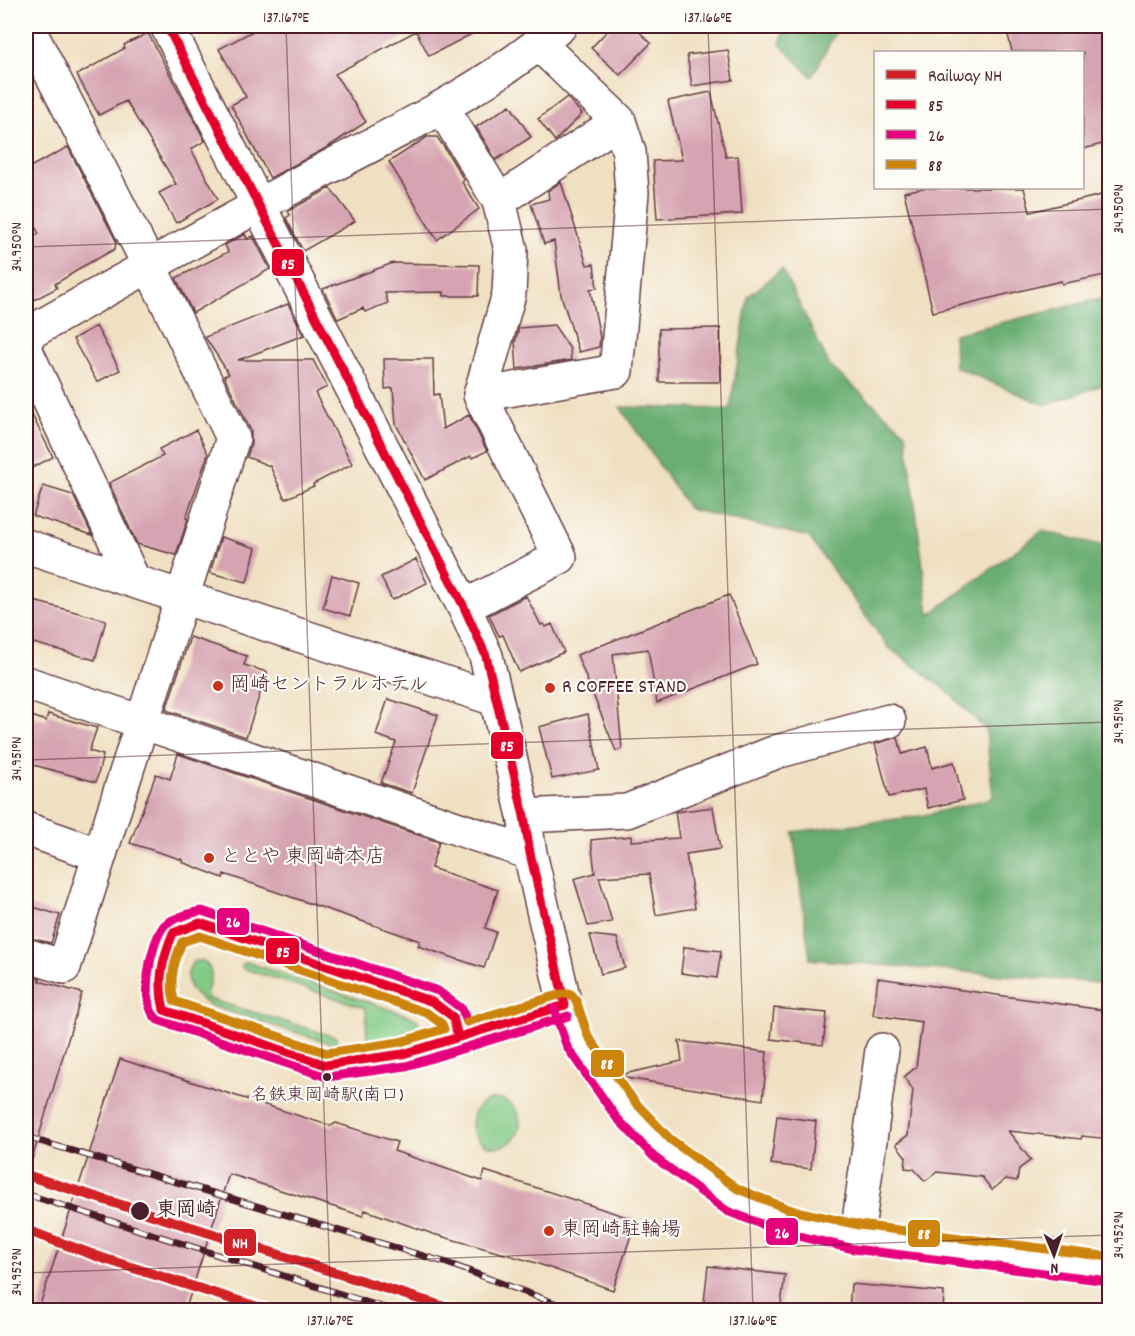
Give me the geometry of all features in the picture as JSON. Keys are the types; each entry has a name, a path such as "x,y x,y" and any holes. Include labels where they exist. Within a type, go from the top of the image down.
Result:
{"street":[{"path":"26,955 64,967 232,438 149,265 27,26"},
{"path":"167,26 464,607 486,656 565,1005 577,1041 625,1109 662,1148 732,1200 788,1222 857,1238 1110,1269"},
{"path":"26,335 258,205 442,107 550,35 619,121 629,152 632,193 616,371 480,394"},
{"path":"442,107 499,201 511,250 509,294 480,394 560,557 464,607"},
{"path":"499,201 619,121"},
{"path":"26,351 135,580"},
{"path":"26,546 495,699"},
{"path":"26,683 530,853"},
{"path":"524,816 627,811 776,752 890,721"},
{"path":"26,829 100,855"},
{"path":"857,1238 882,1050"}],"green space":[{"path":"785,26 862,26 835,33 812,77 780,44"},
{"path":"782,269 830,366 906,433 929,615 1042,531 1109,547 1109,984 810,959 793,832 921,816 993,798 986,730 947,691 888,647 809,537 689,509 620,407 730,409 748,297"},
{"path":"1109,297 1109,383 1045,405 955,367 954,334"},
{"path":"194,961 204,961 210,970 211,977 206,995 209,999 336,1037 337,1045 214,1007 200,999 190,989 188,982 189,969"},
{"path":"246,962 410,1016 418,1020 418,1031 410,1039 367,1045 366,1008 242,968 242,964"},
{"path":"496,1099 513,1106 520,1123 513,1140 496,1147 479,1140 472,1123 479,1106"}],"building":[{"path":"262,26 487,26 429,56 416,31 335,74 366,122 328,147 270,178 231,105 246,97 219,49"},
{"path":"612,26 633,26 651,43 620,75 591,48"},
{"path":"1006,26 1110,26 1110,142 1084,149 1084,51 1012,51"},
{"path":"148,33 205,141 191,149 218,199 176,223 159,193 176,184 126,101 99,115 77,75 125,48 124,45"},
{"path":"728,50 733,80 692,86 687,55"},
{"path":"711,92 726,157 738,156 742,214 657,219 653,161 682,160 668,101"},
{"path":"567,97 582,114 555,141 538,119"},
{"path":"510,105 531,137 496,160 476,127"},
{"path":"427,137 437,137 479,209 437,240 389,162"},
{"path":"68,147 116,241 115,249 55,284 57,288 26,304 26,241 39,234 26,209 26,169"},
{"path":"561,182 587,265 594,264 597,288 590,289 600,337 599,347 579,352 561,295 554,241 544,244 531,204 549,199 548,191"},
{"path":"330,188 355,221 303,251 286,218 290,215 288,211"},
{"path":"918,189 1024,189 1030,212 1110,193 1110,274 1062,284 1061,281 933,312 904,192"},
{"path":"245,234 247,239 253,236 270,269 193,313 176,278 228,252 225,245"},
{"path":"393,263 479,265 478,296 444,296 444,292 385,293 388,303 365,312 363,308 338,319 323,289"},
{"path":"288,304 304,335 238,360 313,360 327,387 315,393 352,464 313,484 314,486 285,499 270,466 247,457 251,444 251,431 224,376 229,374 205,337"},
{"path":"554,325 570,349 571,360 517,369 515,342 519,328"},
{"path":"96,326 120,370 97,382 73,339"},
{"path":"720,328 721,382 659,382 659,329"},
{"path":"384,359 433,359 434,395 439,394 443,429 469,415 487,451 472,458 471,456 425,480 396,424 393,388 385,389"},
{"path":"26,403 53,457 26,471"},
{"path":"196,430 208,454 176,555 137,544 109,483 163,456 159,449"},
{"path":"43,486 73,495 92,535 33,516"},
{"path":"221,537 256,548 247,582 210,573"},
{"path":"416,559 427,583 392,600 381,577"},
{"path":"332,575 359,583 350,616 323,608"},
{"path":"729,595 757,664 657,703 648,649 613,654 622,749 616,751 577,655"},
{"path":"526,596 541,625 544,624 546,627 552,624 564,652 519,672 503,635 499,636 489,615"},
{"path":"30,600 106,620 95,660 26,641 26,613"},
{"path":"190,637 247,656 244,665 267,672 246,737 166,710"},
{"path":"388,699 438,715 412,793 381,783 396,742 376,735"},
{"path":"26,714 46,721 48,714 97,728 89,751 103,755 96,782 26,763"},
{"path":"588,714 599,770 552,779 539,727"},
{"path":"898,737 902,754 927,747 932,768 954,762 963,800 928,808 924,789 889,797 875,744"},
{"path":"178,754 439,842 431,868 498,890 485,928 496,932 484,968 418,946 420,941 224,874 223,878 182,862 183,860 130,843 156,774 170,779"},
{"path":"713,807 720,849 686,854 695,908 656,915 649,874 599,877 612,922 588,926 574,879 595,873 591,840 631,836 631,841 679,838 675,812"},
{"path":"26,905 60,915 51,943 26,937"},
{"path":"590,935 617,938 625,968 601,974"},
{"path":"684,947 721,951 717,978 681,973"},
{"path":"26,975 82,993 32,1159 26,1158"},
{"path":"878,978 1110,1011 1110,1139 1082,1136 1081,1139 1008,1131 1031,1160 1019,1169 1017,1181 1006,1179 992,1190 982,1177 937,1172 925,1181 914,1169 905,1168 906,1157 896,1144 908,1135 913,1090 904,1077 916,1067 922,1022 873,1015"},
{"path":"774,1008 827,1013 823,1045 771,1039"},
{"path":"679,1041 767,1052 763,1100 626,1078 624,1074 682,1061"},
{"path":"120,1059 331,1126 336,1123 397,1142 394,1151 482,1181 485,1171 636,1220 613,1290 533,1262 433,1234 365,1210 363,1216 229,1174 185,1311 38,1311"},
{"path":"777,1116 816,1121 811,1169 771,1164"},
{"path":"708,1266 785,1275 780,1311 703,1311"},
{"path":"851,1284 944,1292 943,1311 849,1311"}],"railway":[{"path":"26,1137 447,1263 573,1310"},
{"path":"26,1194 391,1310"}],"rail line":[{"name":"NH","path":"26,1175 454,1310"},
{"name":"NH","path":"26,1230 102,1258 267,1310"}],"transit line":[{"name":"85","path":"167,26 464,607 486,656 565,1005"},
{"name":"26","path":"467,1022 462,1009 438,991 202,911 165,924 158,936 150,960 147,988 152,1012 158,1020 327,1077 406,1066 568,1016"},
{"name":"85","path":"458,1037 453,1017 433,1002 200,923 173,933 166,952 161,980 164,1010 326,1065 403,1054 565,1005"},
{"name":"88","path":"200,936 427,1013 442,1024 444,1029 400,1042 327,1053 174,1001 173,971 182,942 200,936"},
{"name":"88","path":"467,1022 562,994 571,994 576,1000 588,1036 634,1101 670,1139 738,1189 791,1210 859,1225 1110,1257"},
{"name":"26","path":"554,1009 567,1047 616,1117 654,1157 727,1211 785,1233 854,1249 1108,1281"}],"place":[{"name":"岡崎セントラルホテル","path":"218,686"},
{"name":"R COFFEE STAND","path":"550,688"},
{"name":"ととや 東岡崎本店","path":"209,858"},
{"name":"名鉄東岡崎駅(南口)","path":"327,1077"},
{"name":"東岡崎","path":"140,1211"},
{"name":"東岡崎駐輪場","path":"549,1231"}]}
